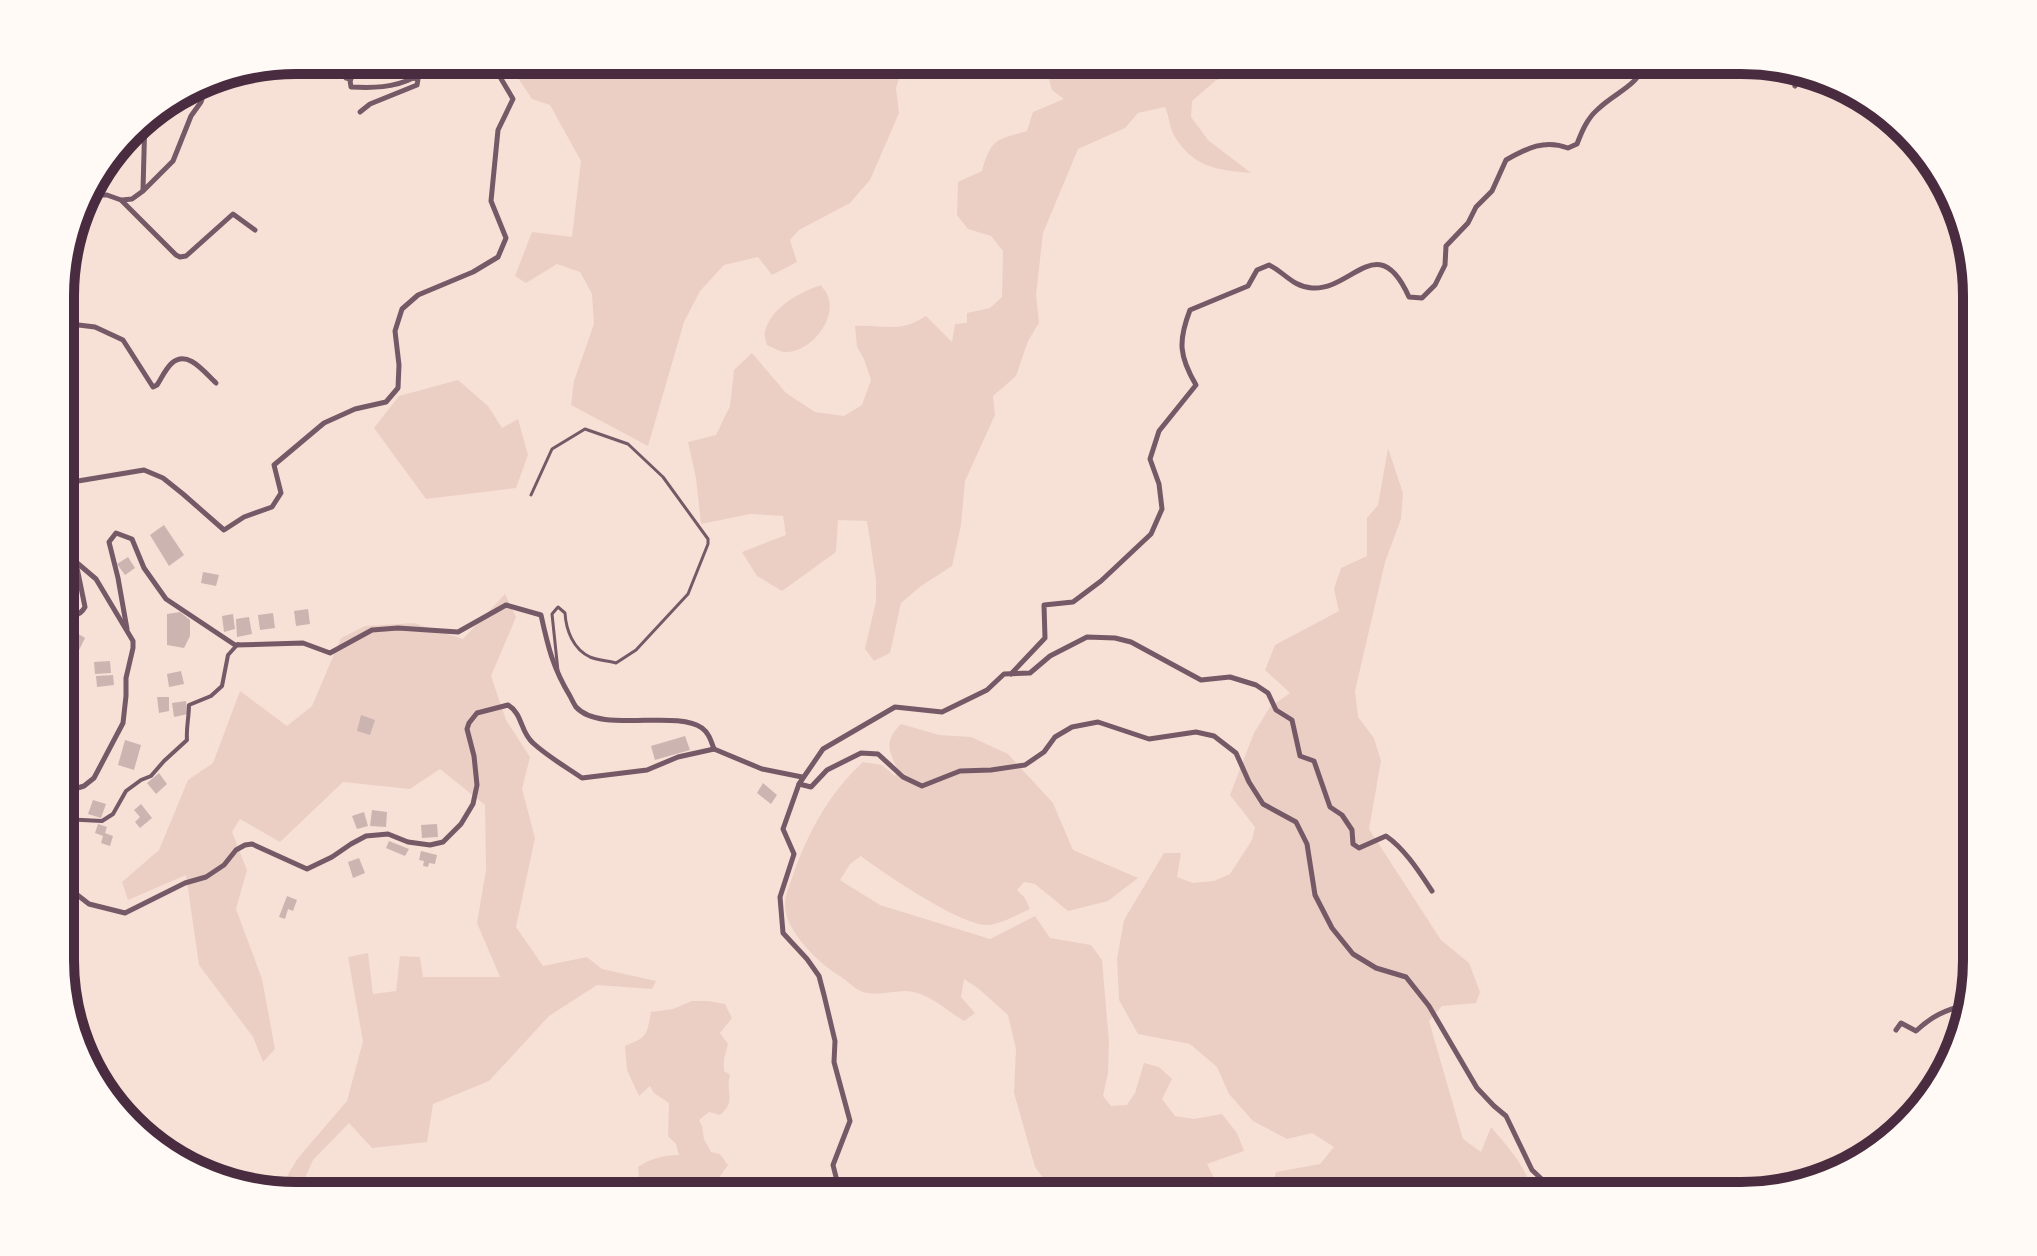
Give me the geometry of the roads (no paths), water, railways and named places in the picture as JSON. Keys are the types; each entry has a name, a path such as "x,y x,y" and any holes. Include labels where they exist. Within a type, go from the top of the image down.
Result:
{"street":[{"path":"343,74 351,79"},
{"path":"350,74 351,87 375,88 418,79 417,85 370,104 360,112"},
{"path":"413,78 414,74"},
{"path":"74,482 144,470 163,478 224,530 244,517 272,507 281,493 274,465 324,423 355,409 386,402 398,388 395,331 402,309 418,295 473,272 498,257 506,238 491,201 498,130 513,99 498,74"},
{"path":"1010,675 1045,638 1044,605 1073,602 1101,581 1151,534 1162,509 1159,484 1150,459 1159,431 1196,385 1187,370 1182,351 1182,330 1190,310 1241,290 1252,282 1257,270 1269,265 1297,285 1311,288 1326,287 1361,267 1382,266 1400,278 1409,297 1422,298 1435,285 1445,265 1446,246 1492,191 1506,160 1540,144 1557,143 1568,148 1577,144 1585,124 1595,111 1632,86 1641,74"},
{"path":"1795,86 1798,82"},
{"path":"99,195 132,199 143,191 173,161 203,95"},
{"path":"143,191 145,133"},
{"path":"121,200 180,257 186,256 233,214 255,230"},
{"path":"74,324 95,327 123,340 153,387 172,363 181,358 191,360 216,383"},
{"path":"127,629 109,542 116,533 132,539 144,568 166,599 235,645 303,643 330,653 372,630 398,628 458,632 506,605 541,615 553,665 577,707 587,715 616,721 677,721 700,726 709,735 714,749"},
{"path":"74,558 96,579 133,641 126,678 123,723 94,778 74,789"},
{"path":"74,616 85,607 76,562"},
{"path":"838,1182 833,1165 850,1121 834,1062 835,1041 819,976 783,933 780,897 794,854 783,829 802,777 823,749 895,707 942,712 987,690 1004,674 1030,673 1050,656 1087,637 1131,642 1201,680 1230,677 1256,685 1268,693 1276,710 1292,720 1300,756 1314,761 1330,807 1342,815 1352,830 1353,844 1359,848 1386,836 1432,891"},
{"path":"74,820 102,821 113,814 126,791 151,776 187,740 189,705 211,696 222,686 228,655 238,644"},
{"path":"74,892 89,904 125,913 185,883 206,877 245,845 252,844 307,869 366,836 388,834 408,842 430,845 443,842 461,824 473,804 477,785 467,729 469,723 477,713 508,705 515,709 525,734 532,742 582,778 647,770 678,757 714,749 762,769 802,777"},
{"path":"798,787 811,787 827,770 861,753 878,754 903,777 922,786 960,771 1025,765 1044,752 1055,737 1072,727 1098,722 1149,739 1196,732 1214,736 1236,753 1263,804 1296,822 1307,844 1315,895 1332,928 1353,954 1376,968 1406,977 1429,1006 1477,1088 1506,1116 1532,1170 1545,1182"},
{"path":"1896,1030 1901,1023 1916,1031 1944,1010 1957,1007"}],"lane":[{"path":"531,495 552,449 585,429 628,444 663,477 708,539 688,594 636,650 616,663 588,657 574,644 566,627 565,613 558,607 552,614 558,675"}]}
